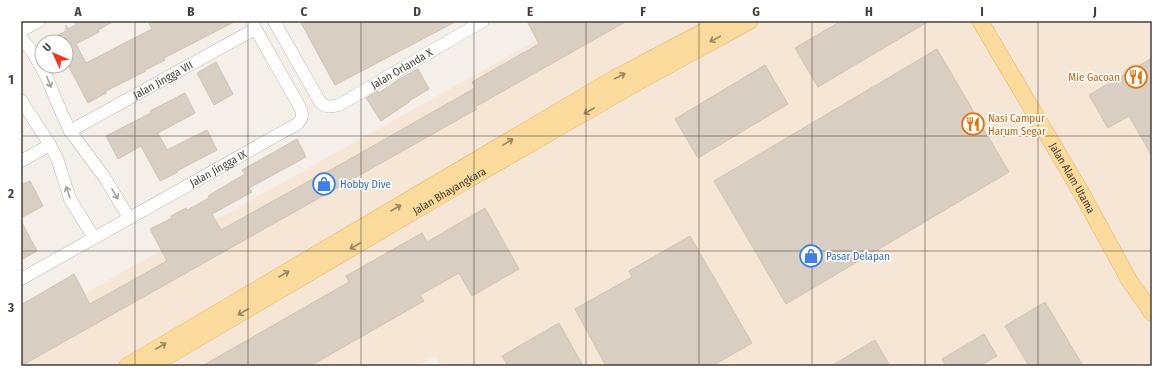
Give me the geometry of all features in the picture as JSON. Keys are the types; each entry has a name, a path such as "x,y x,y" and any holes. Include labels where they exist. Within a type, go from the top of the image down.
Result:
{"main road":[{"name":"Jalan Bhayangkara","path":"127,366 609,82 723,21"},
{"name":"Jalan Bhayangkara","path":"152,366 640,81 750,21"},
{"name":"Jalan Alam Utama","path":"980,21 1077,186 1130,280 1152,313"}],"street":[{"path":"21,31 39,21"},
{"name":"Jalan Orlanda X","path":"274,21 320,102 324,106 329,107 339,106 483,21"},
{"name":"Jalan Jingga IX","path":"21,279 297,124 301,120 303,115 302,109 253,25"},
{"name":"Jalan Jingga VII","path":"70,131 253,25"},
{"path":"21,38 32,51 47,78 70,131 105,178 129,218"},
{"path":"21,100 57,158 70,199 94,238"},
{"path":"21,161 50,145"}],"shaded area":[{"path":"571,21 1152,21 1152,366 441,366 435,356 416,366 21,366 21,329"}],"building":[{"path":"74,21 114,21 98,30 99,32 76,44 86,63 152,29 148,21 236,21 164,58 165,60 106,91 106,93 88,103 73,74 74,34 60,34 66,31 66,25 68,29 76,25"},
{"path":"300,21 457,21 335,85"},
{"path":"527,21 627,21 475,107 477,109 21,366 21,305 74,274 90,304 167,261 150,229 172,218 171,216 186,208 187,210 209,198 208,196 245,174 242,170 297,139 306,157 249,188 252,192 212,214 221,230 327,172 475,88 472,82 539,44"},
{"path":"841,21 929,21 818,87 795,48"},
{"path":"937,49 1009,172 786,304 714,181"},
{"name":"Mie Gacoan","path":"1152,58 1152,156 1129,116 1108,128 1089,95"},
{"path":"216,62 233,94 214,105 197,73"},
{"path":"765,65 788,104 698,158 675,119"},
{"path":"418,69 429,89 381,121 366,98 378,91 379,93 399,79"},
{"path":"185,93 195,113 158,133 167,150 207,130 217,150 160,181 141,146 118,159 106,136 151,113 150,111"},
{"path":"30,181 43,206 21,218 21,185"},
{"path":"485,208 519,269 472,296 459,273 420,295 424,301 310,366 202,366 349,282 346,276 422,233 427,242"},
{"path":"21,221 37,251 21,260"},
{"path":"690,236 752,343 712,366 606,366 575,309 632,277 629,271"},
{"path":"1045,302 1083,366 1029,366 1005,326"},
{"path":"559,323 583,366 508,366 502,356"},
{"path":"984,334 997,356 980,366 946,366 942,359"},
{"path":"875,340 890,366 831,366"}],"place":[{"name":"Mie Gacoan","path":"1136,77"},
{"name":"Nasi Campur Harum Segar","path":"973,124"},
{"name":"Hobby Dive","path":"324,184"},
{"name":"Pasar Delapan","path":"811,256"}]}
